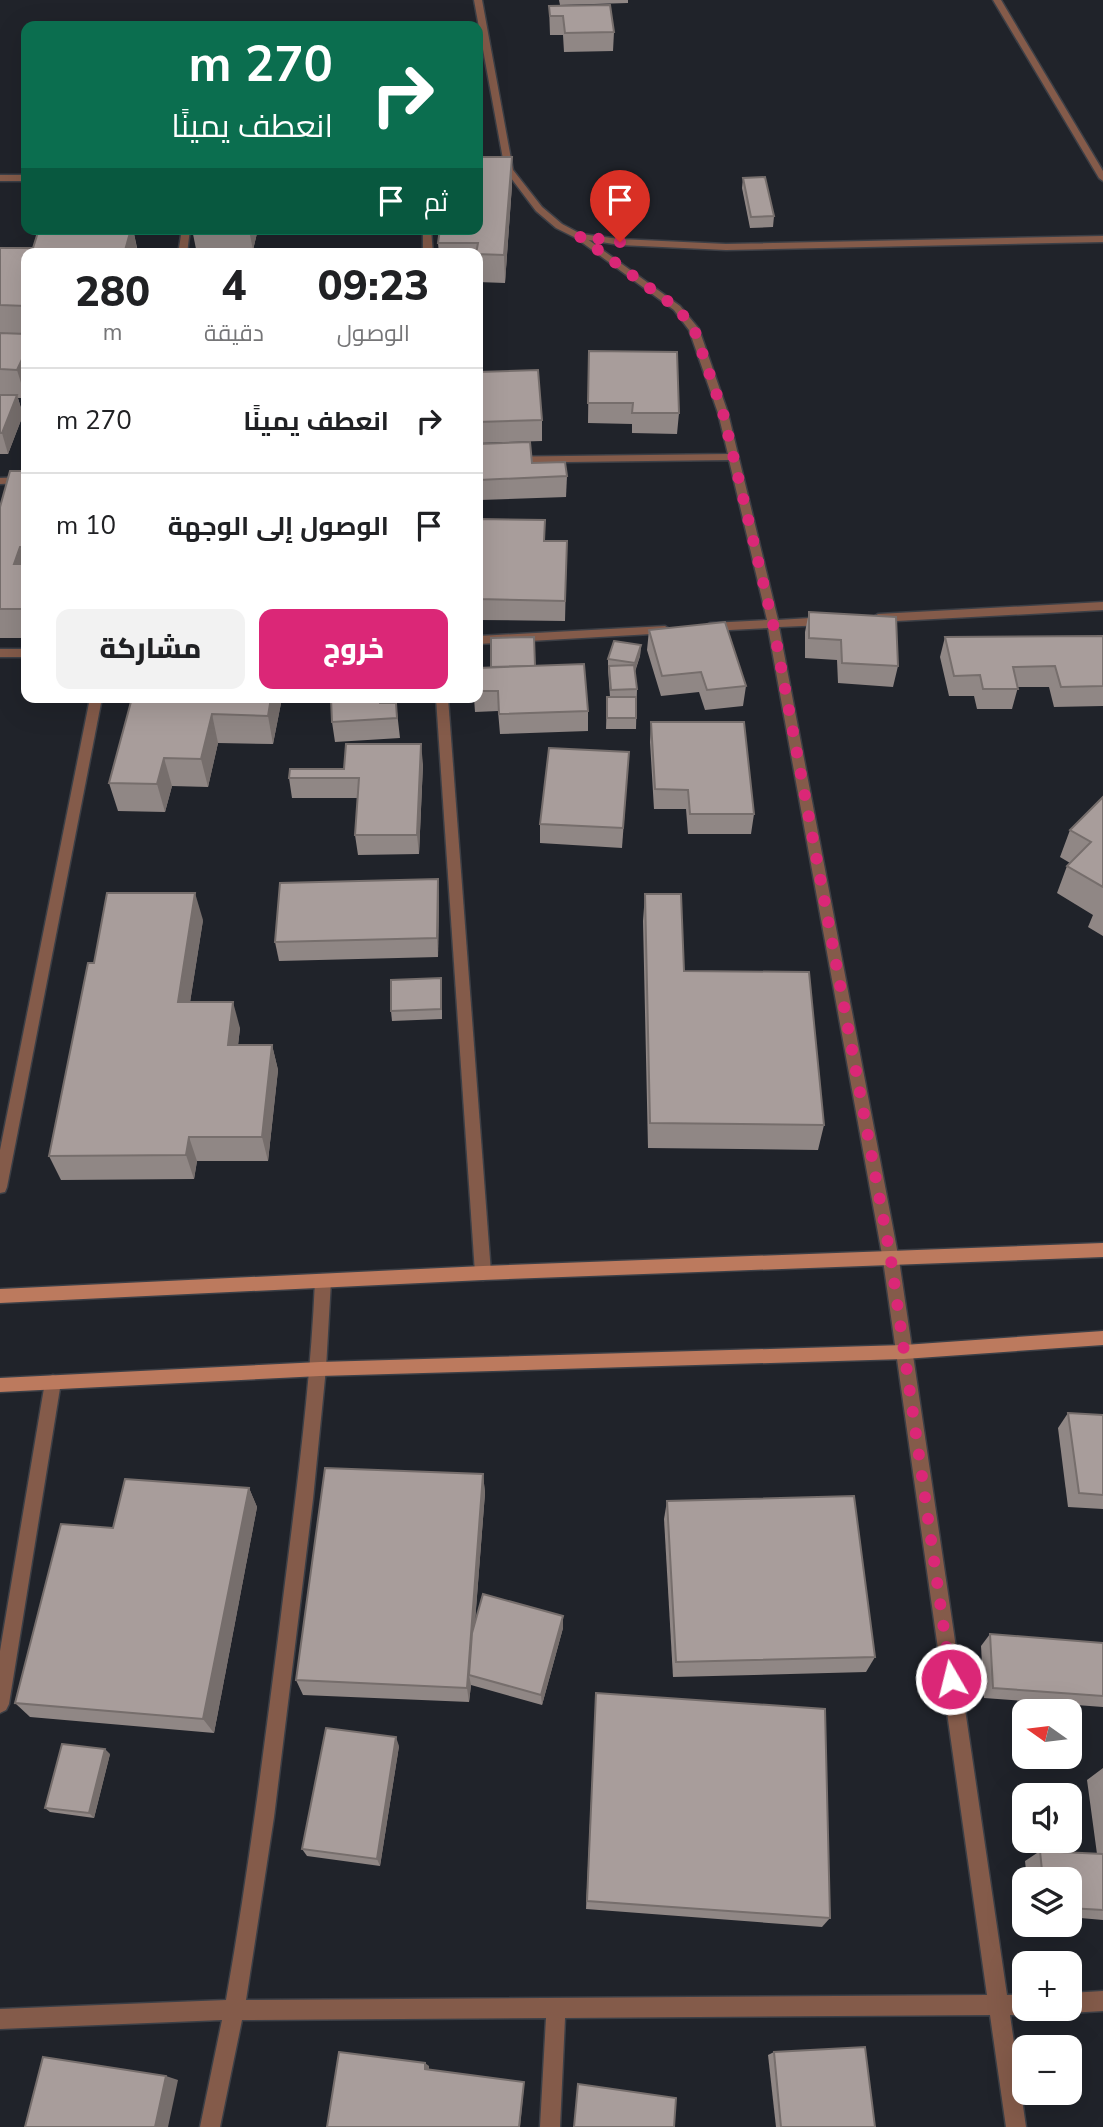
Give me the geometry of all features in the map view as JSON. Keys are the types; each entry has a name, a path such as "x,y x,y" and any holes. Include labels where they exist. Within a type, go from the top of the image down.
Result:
{"main road":[{"path":"0,1296 483,1273 891,1260 1103,1250"},
{"path":"0,1385 320,1369 904,1352 1103,1338"}],"street":[{"path":"478,0 481,21"},
{"path":"997,0 1103,178"},
{"path":"483,33 504,170 539,209 559,226 579,236 677,308 694,329 723,413 773,624 891,1260 1016,2127"},
{"path":"0,178 21,178"},
{"path":"579,236 620,242 726,247 1103,239"},
{"path":"483,460 733,457"},
{"path":"0,481 21,480"},
{"path":"869,618 1103,606"},
{"path":"692,628 842,620"},
{"path":"483,640 679,629"},
{"path":"0,653 21,653"},
{"path":"0,1187 95,703"},
{"path":"443,703 483,1273"},
{"path":"210,2127 235,2010 259,1874 320,1369 323,1280"},
{"path":"0,1704 53,1382"},
{"path":"1082,2002 1103,2001"},
{"path":"0,2019 235,2010 1012,2005"},
{"path":"550,2127 556,2009"}],"building":[{"path":"610,5 614,32 565,33 563,16 550,16 549,6"},
{"path":"483,157 512,157 504,255 483,254 483,248 477,248 478,243 438,243 439,235 483,235"},
{"path":"765,177 774,216 751,217 743,178"},
{"path":"37,235 129,235 126,248 33,248"},
{"path":"0,248 21,248 21,306 0,305"},
{"path":"0,333 21,334 21,362 17,370 0,369"},
{"path":"589,351 677,352 679,413 632,413 633,403 588,403"},
{"path":"538,370 542,420 483,422 483,372"},
{"path":"0,395 17,395 2,433 0,433"},
{"path":"530,442 532,463 565,462 567,476 483,480 483,444"},
{"path":"10,471 21,471 21,547 14,564 21,564 21,609 0,609 0,507"},
{"path":"483,519 545,520 544,541 567,541 565,601 483,599"},
{"path":"809,612 896,617 898,666 842,663 841,640 809,638"},
{"path":"725,622 746,686 707,690 701,672 662,676 649,630"},
{"path":"1103,636 1103,686 1061,687 1055,666 1013,667 1018,689 983,689 980,675 954,676 945,637"},
{"path":"534,637 535,666 491,667 491,638"},
{"path":"614,641 641,645 635,663 608,659"},
{"path":"584,664 588,711 499,714 498,691 483,691 483,668"},
{"path":"634,665 637,689 611,690 609,666"},
{"path":"607,697 636,697 636,718 607,718"},
{"path":"131,703 270,703 268,716 212,714 201,759 164,758 157,784 109,783"},
{"path":"331,703 396,703 397,718 332,722"},
{"path":"651,722 744,722 754,814 690,814 688,790 655,789"},
{"path":"346,744 421,744 417,835 355,835 359,778 289,778 290,769 344,769"},
{"path":"549,748 629,752 623,828 540,824"},
{"path":"1103,797 1103,887 1067,866 1091,842 1070,830"},
{"path":"438,879 437,938 275,942 280,883"},
{"path":"107,893 195,893 178,1002 233,1002 228,1045 272,1045 262,1137 189,1137 186,1155 49,1156 88,963 94,963"},
{"path":"645,894 681,894 684,971 809,972 824,1125 650,1123"},
{"path":"441,978 441,1009 391,1011 391,980"},
{"path":"1068,1413 1103,1415 1103,1495 1079,1493"},
{"path":"325,1468 483,1474 467,1688 296,1680"},
{"path":"125,1479 249,1488 203,1719 15,1703 61,1524 113,1528"},
{"path":"854,1496 875,1657 676,1662 667,1501"},
{"path":"483,1594 563,1616 541,1695 469,1675 472,1633"},
{"path":"990,1634 1103,1643 1103,1696 993,1688"},
{"path":"596,1693 825,1709 830,1918 587,1901"},
{"path":"326,1728 396,1737 377,1859 302,1849"},
{"path":"62,1744 105,1749 89,1813 45,1808"},
{"path":"1040,1853 1103,1854 1103,1910 1082,1909 1082,1867 1042,1867"},
{"path":"865,2047 875,2127 781,2127 774,2052"},
{"path":"339,2052 425,2063 425,2069 524,2082 519,2127 327,2127"},
{"path":"43,2057 166,2076 155,2127 25,2127"},
{"path":"578,2084 676,2098 674,2127 574,2127"}],"route":[{"path":"620,242 579,236 620,269 677,308 694,329 723,413 773,624 891,1260 951,1679"}]}
